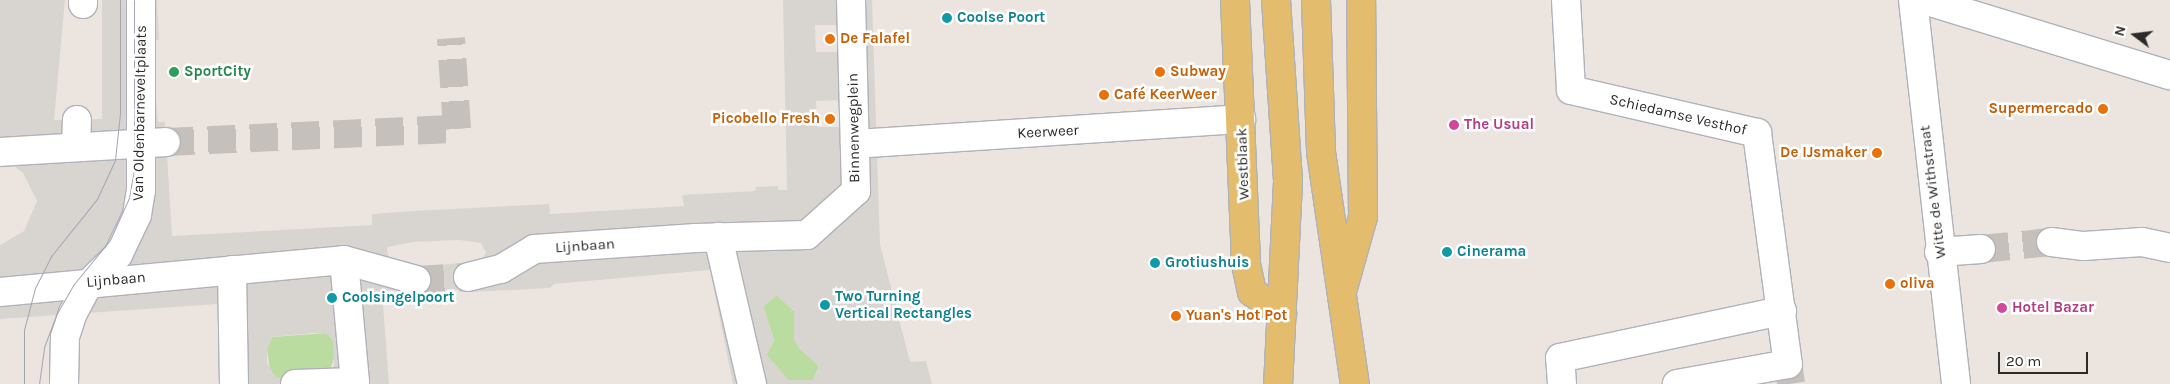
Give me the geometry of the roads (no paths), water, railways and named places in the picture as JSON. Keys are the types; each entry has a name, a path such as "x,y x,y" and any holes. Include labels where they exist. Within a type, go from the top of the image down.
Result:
{"main road":[{"name":"Westblaak","path":"1235,0 1248,278 1252,292 1282,313"},
{"path":"1276,0 1288,182 1278,384"},
{"path":"1316,0 1321,152 1340,297 1354,384"},
{"path":"1340,297 1363,218 1361,0"}],"street":[{"name":"Van Oldenbarneveltplaats","path":"64,384 65,337 89,283 118,255 130,236 137,215 140,191 153,142 141,0"},
{"name":"Binnenwegplein","path":"713,238 807,235 856,191 851,0"},
{"name":"Schiedamse Vesthof","path":"1566,0 1572,90 1757,133 1788,364 1677,384"},
{"name":"Witte de Withstraat","path":"1913,0 1956,384"},
{"path":"1924,0 2170,75"},
{"name":"Keerweer","path":"855,144 1241,119"},
{"path":"76,120 76,147"},
{"path":"0,152 153,142"},
{"path":"713,238 752,384"},
{"name":"Lijnbaan","path":"468,277 501,269 534,249 713,238"},
{"path":"2051,242 2084,246 2142,242 2170,248"},
{"path":"1940,252 1981,248"},
{"path":"295,384 355,382 344,260"},
{"name":"Lijnbaan","path":"0,292 344,260 416,280"},
{"path":"232,270 234,384"},
{"path":"1562,384 1560,358 1782,310"}],"tunnel":[{"path":"166,142 457,129 451,38"},
{"path":"1981,249 2051,242"},
{"path":"416,280 468,277"},
{"path":"1788,364 1791,384"}],"tram line":[{"path":"24,384 24,330 35,288 52,255 97,199 115,160 120,113 120,0"},
{"path":"39,384 44,347 56,315 74,284 110,240 129,198 134,170 134,0"}],"place":[{"name":"Coolse Poort","path":"947,18"},
{"name":"De Falafel","path":"830,39"},
{"name":"SportCity","path":"174,72"},
{"name":"Subway","path":"1160,72"},
{"name":"Café KeerWeer","path":"1104,95"},
{"name":"Supermercado","path":"2103,109"},
{"name":"Picobello Fresh","path":"830,119"},
{"name":"The Usual","path":"1454,125"},
{"name":"De IJsmaker","path":"1877,153"},
{"name":"Cinerama","path":"1447,252"},
{"name":"Grotiushuis","path":"1155,263"},
{"name":"oliva","path":"1890,284"},
{"name":"Coolsingelpoort","path":"332,298"},
{"name":"Two Turning Vertical Rectangles","path":"825,305"},
{"name":"Hotel Bazar","path":"2002,308"},
{"name":"Yuan's Hot Pot","path":"1176,316"}]}
